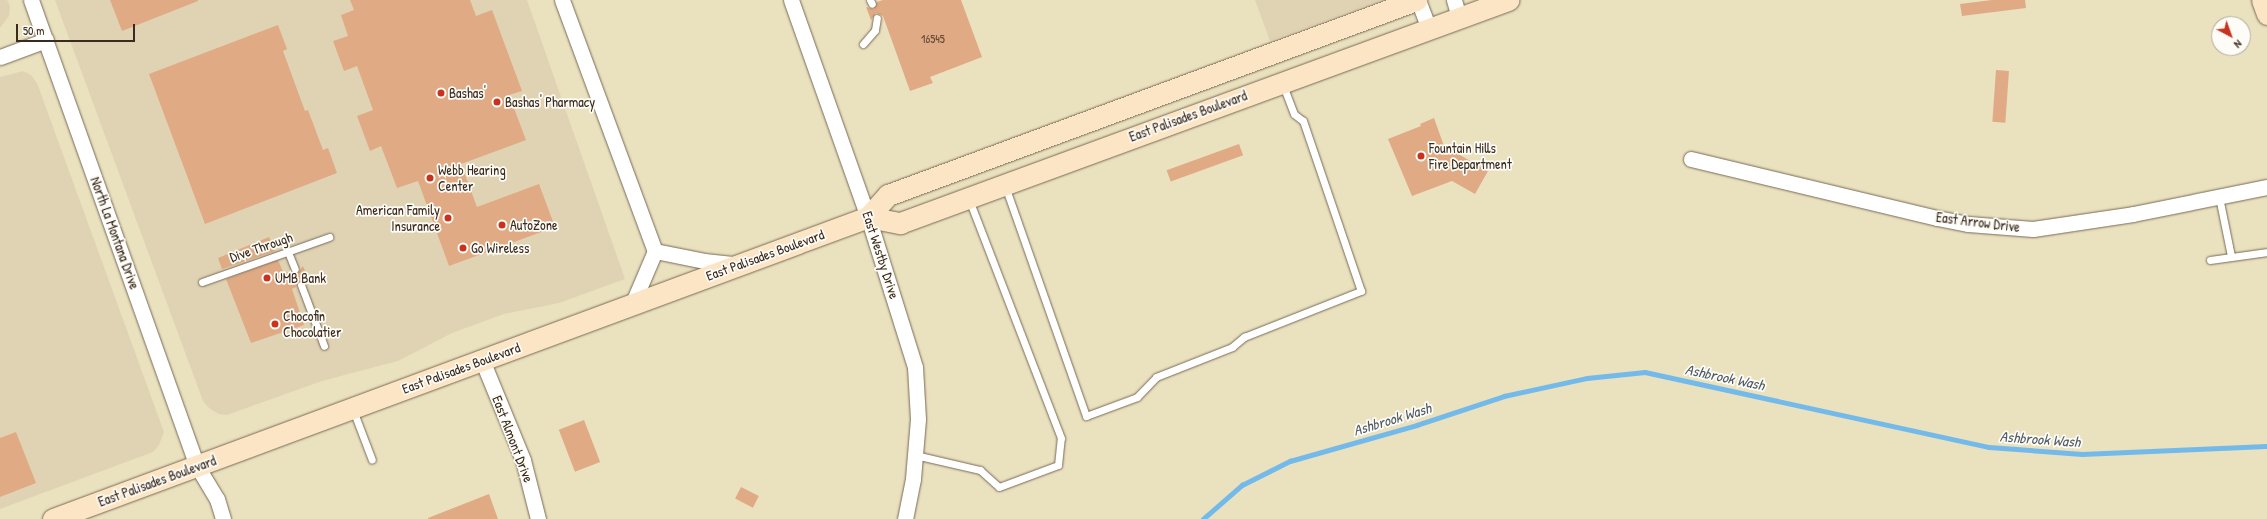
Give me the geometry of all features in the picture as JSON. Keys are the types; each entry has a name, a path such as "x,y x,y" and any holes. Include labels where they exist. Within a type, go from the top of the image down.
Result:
{"street":[{"name":"North La Montana Drive","path":"31,0 197,466 217,499 223,519"},
{"path":"562,0 655,251 632,305"},
{"name":"East Westby Drive","path":"791,0 868,217 915,368 918,397 914,455 905,519"},
{"path":"1417,0 1429,29"},
{"name":"East Palisades Boulevard","path":"53,519 868,217 888,195 1417,0"},
{"name":"East Palisades Boulevard","path":"868,217 900,223 1282,81 1429,29 1457,9 1508,0"},
{"path":"2262,0 2267,14"},
{"path":"0,57 46,40"},
{"name":"East Arrow Drive","path":"1691,159 1937,218 1998,227 2034,229 2133,214 2267,187"},
{"path":"655,251 704,261 741,264"},
{"name":"East Almont Drive","path":"482,360 523,460 538,519"}],"lane":[{"path":"863,44 875,30 877,18"},
{"path":"1004,184 1086,416 1137,397 1156,377 1232,347 1244,337 1361,291 1303,121 1294,114 1282,81"},
{"path":"2219,197 2231,256"},
{"path":"914,455 980,470 999,487 1058,465 1061,438 968,198"},
{"name":"Dive Through","path":"202,282 329,237"},
{"path":"288,252 295,269"},
{"path":"2210,260 2267,252"},
{"path":"301,285 324,346"},
{"path":"352,408 372,460"}],"shaded area":[{"path":"0,0 7,0 10,6 9,16 0,28"},
{"path":"55,0 527,0 625,279 559,303 504,314 452,333 398,361 322,381 227,415 219,414 210,409 203,401"},
{"path":"1255,0 1382,0 1270,41"},
{"path":"23,71 31,75 37,83 164,432 159,445 153,452 0,509 0,77"}],"building":[{"path":"110,0 198,0 198,1 122,31"},
{"name":"Bashas'","path":"350,0 470,0 476,16 492,10 522,91 509,95 526,140 461,164 477,207 539,184 555,227 449,266 418,181 397,188 381,146 370,151 357,116 373,110 357,66 344,71 333,41 348,36 341,15 354,10"},
{"path":"883,0 961,0 982,57 930,77 933,83 910,91 883,16 876,13 871,20 866,7 874,9 877,2"},
{"path":"1992,0 2025,0 2026,8 1962,16 1960,4"},
{"path":"278,25 287,49 283,51 305,111 308,110 323,150 328,148 337,173 205,224 149,74"},
{"path":"1996,70 2009,71 2005,123 1992,122"},
{"name":"Fountain Hills Fire Department","path":"1434,118 1444,146 1488,171 1475,194 1452,181 1412,196 1388,139 1421,126 1420,124"},
{"path":"1239,144 1243,155 1171,182 1167,170"},
{"path":"269,237 275,251 222,269 218,258"},
{"name":"UMB Bank","path":"278,260 284,274 290,271 297,274 303,266 309,281 299,281 296,287 292,289 304,325 251,343 226,279"},
{"path":"584,420 600,462 575,472 559,430"},
{"path":"16,432 36,483 0,497 0,438"},
{"path":"741,487 759,496 753,508 735,499"},
{"path":"489,494 498,519 428,519 428,518"}],"waterway":[{"name":"Ashbrook Wash","path":"1203,519 1242,485 1290,461 1417,425 1504,396 1587,378 1645,372 1989,447 2082,454 2267,446"}],"place":[{"name":"Bashas'","path":"441,93"},
{"name":"Bashas' Pharmacy","path":"497,102"},
{"name":"Fountain Hills Fire Department","path":"1421,156"},
{"name":"Webb Hearing Center","path":"430,178"},
{"name":"American Family Insurance","path":"448,218"},
{"name":"AutoZone","path":"502,225"},
{"name":"Go Wireless","path":"463,248"},
{"name":"UMB Bank","path":"267,278"},
{"name":"Chocofin Chocolatier","path":"275,324"}]}
